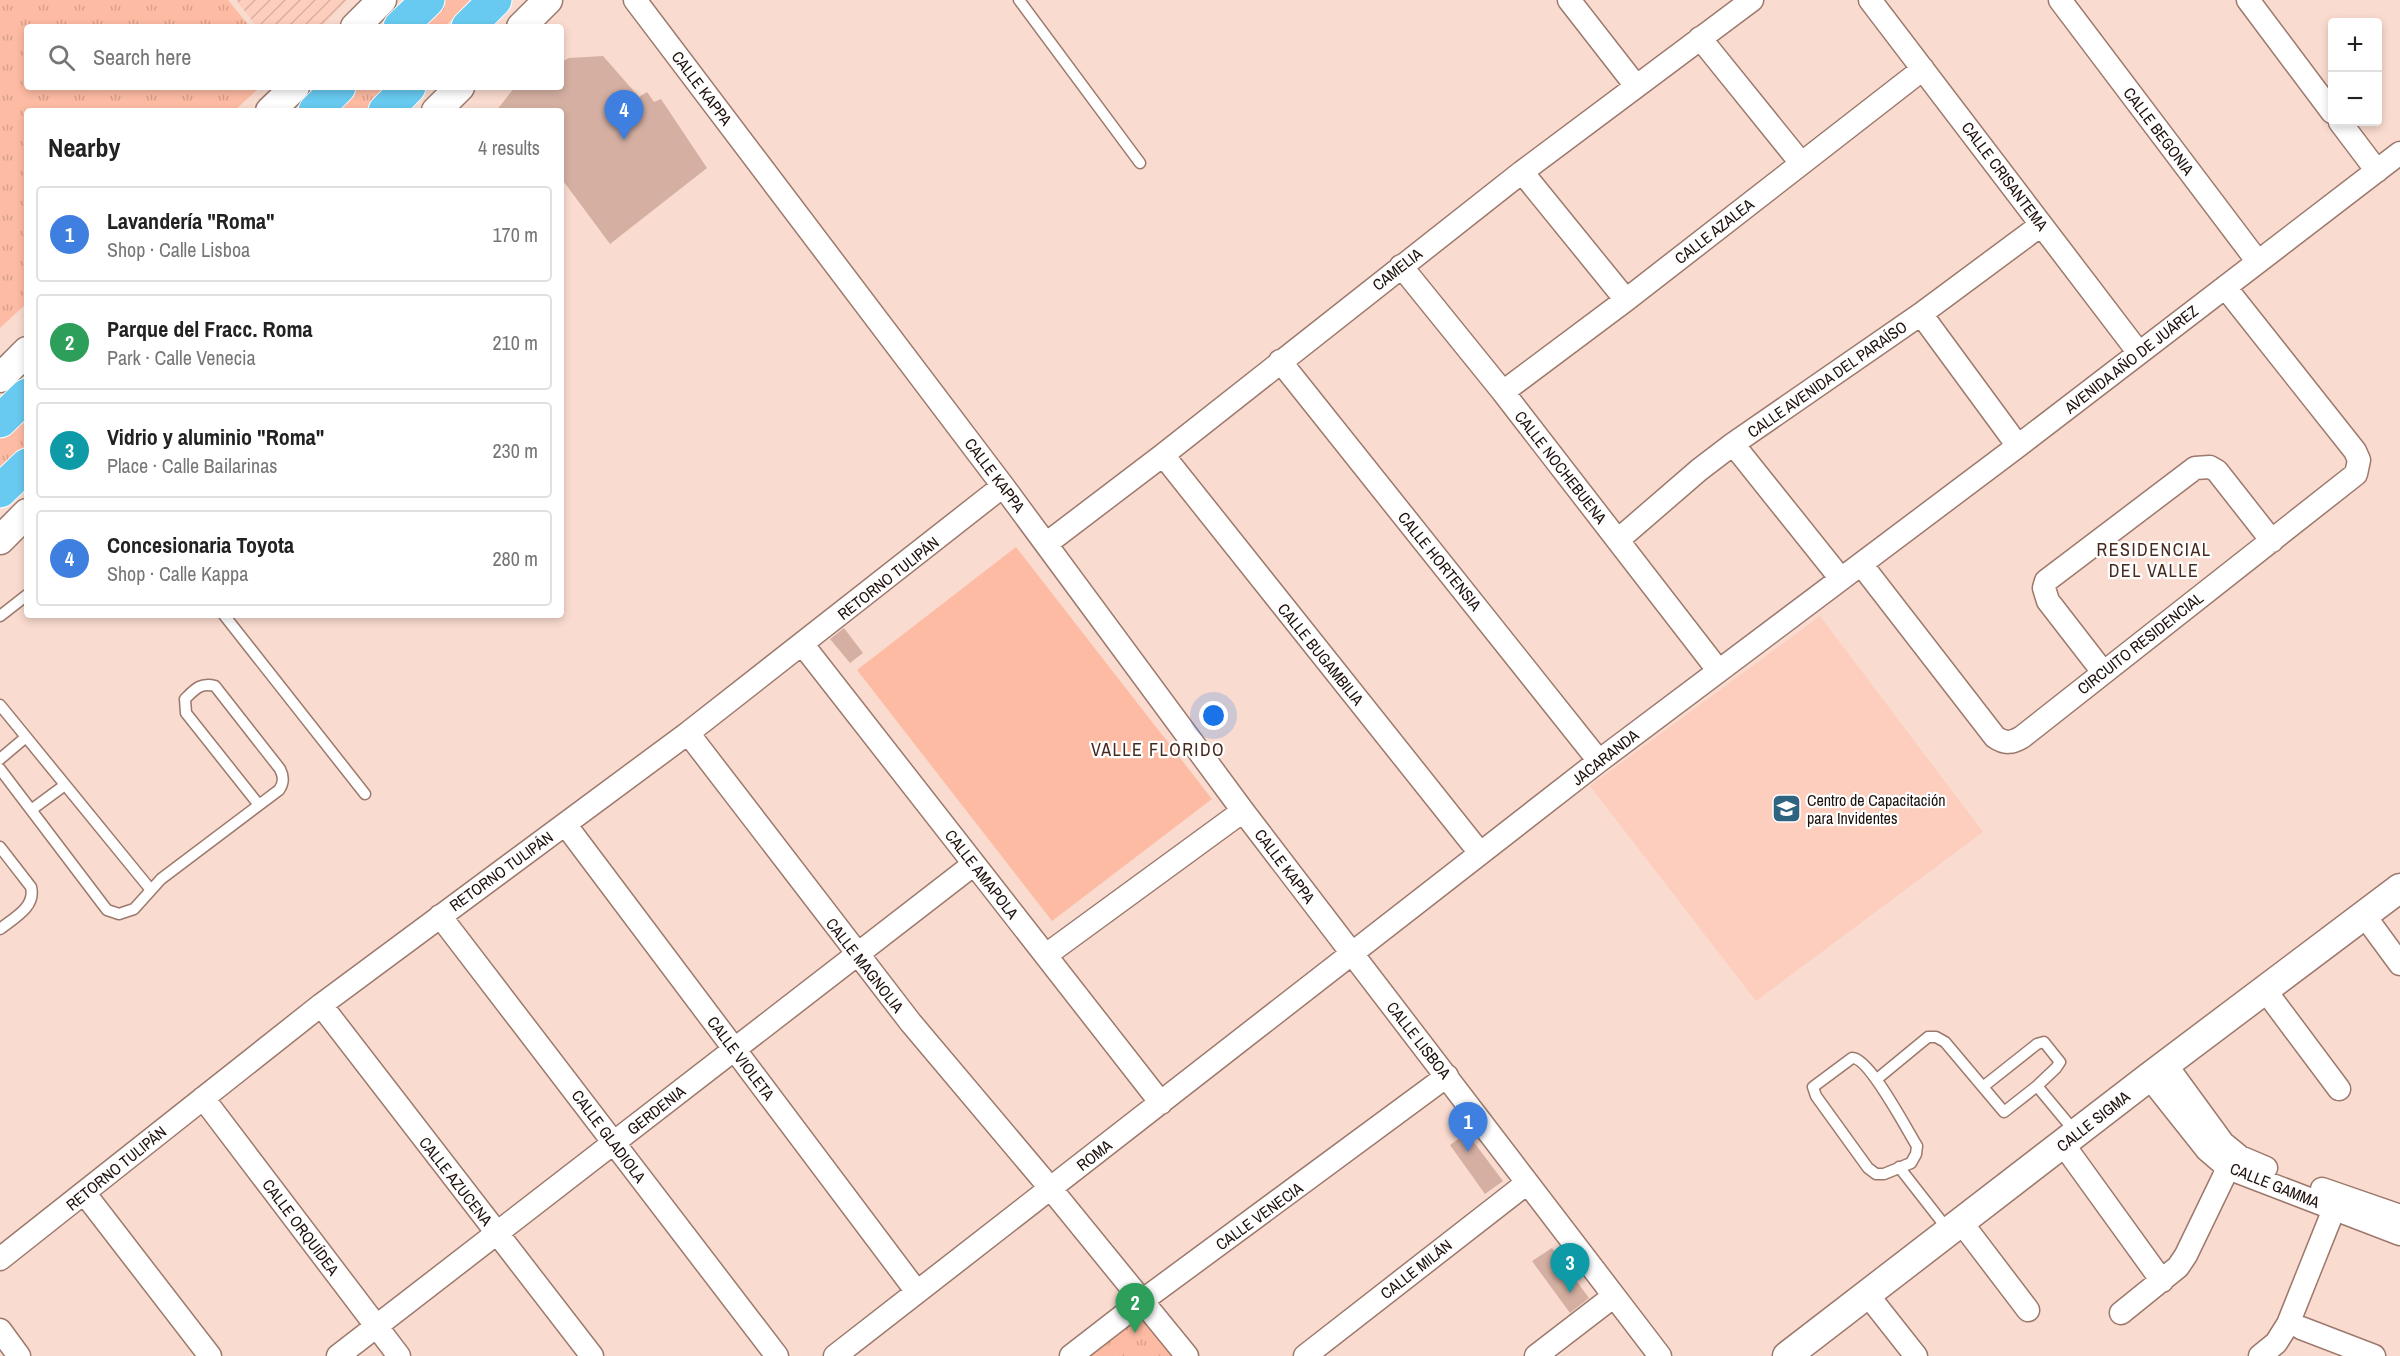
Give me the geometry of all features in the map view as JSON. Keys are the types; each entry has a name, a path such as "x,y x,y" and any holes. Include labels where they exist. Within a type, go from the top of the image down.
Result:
{"main road":[{"path":"403,24 428,0"},
{"path":"471,24 495,0"},
{"path":"318,108 336,90"},
{"path":"388,108 406,90"},
{"path":"0,421 24,398"},
{"path":"0,491 24,468"}],"street":[{"path":"358,24 382,0"},
{"path":"524,24 548,0"},
{"name":"CALLE KAPPA","path":"635,0 1003,486 1243,811 1352,953"},
{"path":"1569,0 1636,86"},
{"name":"CAMELIA","path":"1046,544 1163,455 1521,172 1752,0"},
{"name":"CALLE CRISANTEMA","path":"1870,0 2139,353"},
{"name":"CALLE BEGONIA","path":"2060,0 2258,262"},
{"path":"2248,0 2328,107"},
{"path":"1700,38 1801,163"},
{"name":"CALLE AZALEA","path":"1503,392 1626,300 1923,69"},
{"path":"273,108 291,90"},
{"path":"439,108 457,90"},
{"path":"2343,126 2378,171"},
{"name":"AVENIDA AÑO DE JUÁREZ","path":"1861,564 2400,153"},
{"path":"1521,172 1626,300"},
{"name":"CALLE AVENIDA DEL PARAÍSO","path":"1618,540 1699,470 1733,444 1921,314 2042,225"},
{"name":"CALLE NOCHEBUENA","path":"1401,266 1503,392 1718,670"},
{"name":"CIRCUITO RESIDENCIAL","path":"1861,564 2000,741 2013,742 2022,737 2356,474 2359,460 2225,287"},
{"path":"1921,314 2018,446"},
{"path":"0,378 24,354"},
{"name":"CALLE HORTENSIA","path":"1280,361 1599,761"},
{"path":"1733,444 1841,579"},
{"name":"CALLE BUGAMBILIA","path":"1163,455 1480,853"},
{"path":"2103,672 2048,601 2043,588 2046,581 2195,468 2202,466 2217,471 2272,541"},
{"name":"RETORNO TULIPÁN","path":"0,1259 321,1005 688,733 1003,486"},
{"path":"0,540 24,516"},
{"name":"JACARANDA","path":"1352,953 1718,670 1861,564"},
{"name":"CALLE AMAPOLA","path":"803,645 1161,1103"},
{"name":"CALLE MAGNOLIA","path":"688,733 966,1092 1051,1190 1187,1356"},
{"path":"1046,955 1243,811"},
{"name":"CALLE VIOLETA","path":"565,824 917,1293"},
{"name":"GERDENIA","path":"338,1356 974,864"},
{"name":"CALLE SIGMA","path":"1787,1356 2069,1138 2400,888"},
{"path":"2364,915 2400,964"},
{"name":"CALLE GLADIOLA","path":"440,916 777,1356"},
{"name":"CALLE LISBOA","path":"1352,953 1660,1356"},
{"name":"ROMA","path":"836,1356 1352,953"},
{"path":"2265,990 2339,1089"},
{"name":"CALLE AZUCENA","path":"321,1005 592,1356"},
{"name":"CALLE GAMMA","path":"2158,1071 2207,1150 2228,1168 2400,1234"},
{"name":"CALLE GAMMA","path":"2158,1071 2223,1143 2240,1157 2400,1216"},
{"name":"CALLE VENECIA","path":"1071,1356 1447,1076"},
{"name":"CALLE ORQUÍDEA","path":"203,1098 399,1356"},
{"path":"2069,1138 2162,1281"},
{"path":"2121,1313 2178,1267 2228,1168"},
{"name":"CALLE MILÁN","path":"1305,1356 1527,1183"},
{"path":"85,1194 210,1356"},
{"path":"2280,1356 2292,1344 2301,1328 2340,1211"},
{"path":"2260,1356 2276,1342 2288,1324 2340,1211"},
{"path":"1955,1227 2028,1310"},
{"path":"1867,1294 1916,1356"},
{"path":"1536,1356 1614,1296"},
{"path":"2301,1328 2374,1356"},
{"path":"0,1330 19,1356"}],"lane":[{"path":"1019,0 1140,163"},
{"path":"0,616 24,597"},
{"path":"226,618 365,794"},
{"path":"0,769 107,910 119,914 134,909 161,879 259,806 282,786 283,775 280,769 215,686 204,684 198,686 185,699 186,713 259,806"},
{"path":"0,705 151,890"},
{"path":"0,759 26,737"},
{"path":"32,810 65,785"},
{"path":"0,847 31,886 32,893 30,902 24,911 0,928"},
{"path":"1876,1079 1928,1037 1936,1037 1945,1042 2004,1112 2037,1086 2060,1062 2043,1042 2037,1044 1984,1086"},
{"path":"1852,1058 1862,1060 1917,1146 1911,1163 1899,1167 1884,1174 1876,1174 1868,1168 1813,1091 1813,1087 1852,1058"},
{"path":"2037,1086 2069,1138"},
{"path":"1899,1167 1955,1227"}],"shaded area":[{"path":"236,0 347,0 324,24 255,24"},
{"name":"Centro de Capacitación para Invidentes","path":"1820,616 1983,832 1756,1001 1590,786"}],"green space":[{"path":"0,0 228,0 248,24 24,24 24,90 257,90 237,108 24,108 24,306 0,328"},
{"path":"441,0 472,0 447,24 416,24"},
{"path":"350,90 388,90 373,108 331,108"},
{"path":"24,412 24,452 0,475 0,435"},
{"path":"1016,547 1212,799 1052,921 857,670"},
{"path":"1141,1310 1178,1356 1081,1356"}],"building":[{"path":"603,56 639,97 647,92 654,102 661,99 707,168 610,244 564,182 564,108 498,108 513,90 564,90 564,60 569,58"},
{"path":"844,628 863,653 850,663 830,639"},
{"path":"1467,1133 1503,1181 1485,1194 1450,1145"},
{"path":"1552,1248 1589,1298 1570,1313 1532,1261"}],"place":[{"name":"Concesionaria Toyota","path":"624,140"},
{"name":"Centro de Capacitación para Invidentes","path":"1786,809"},
{"name":"Lavandería \"Roma\"","path":"1468,1152"},
{"name":"Vidrio y aluminio \"Roma\"","path":"1570,1293"},
{"name":"Parque del Fracc. Roma","path":"1135,1333"}],"district":[{"name":"RESIDENCIAL DEL VALLE","path":"2154,559"},
{"name":"VALLE FLORIDO","path":"1158,749"}]}
